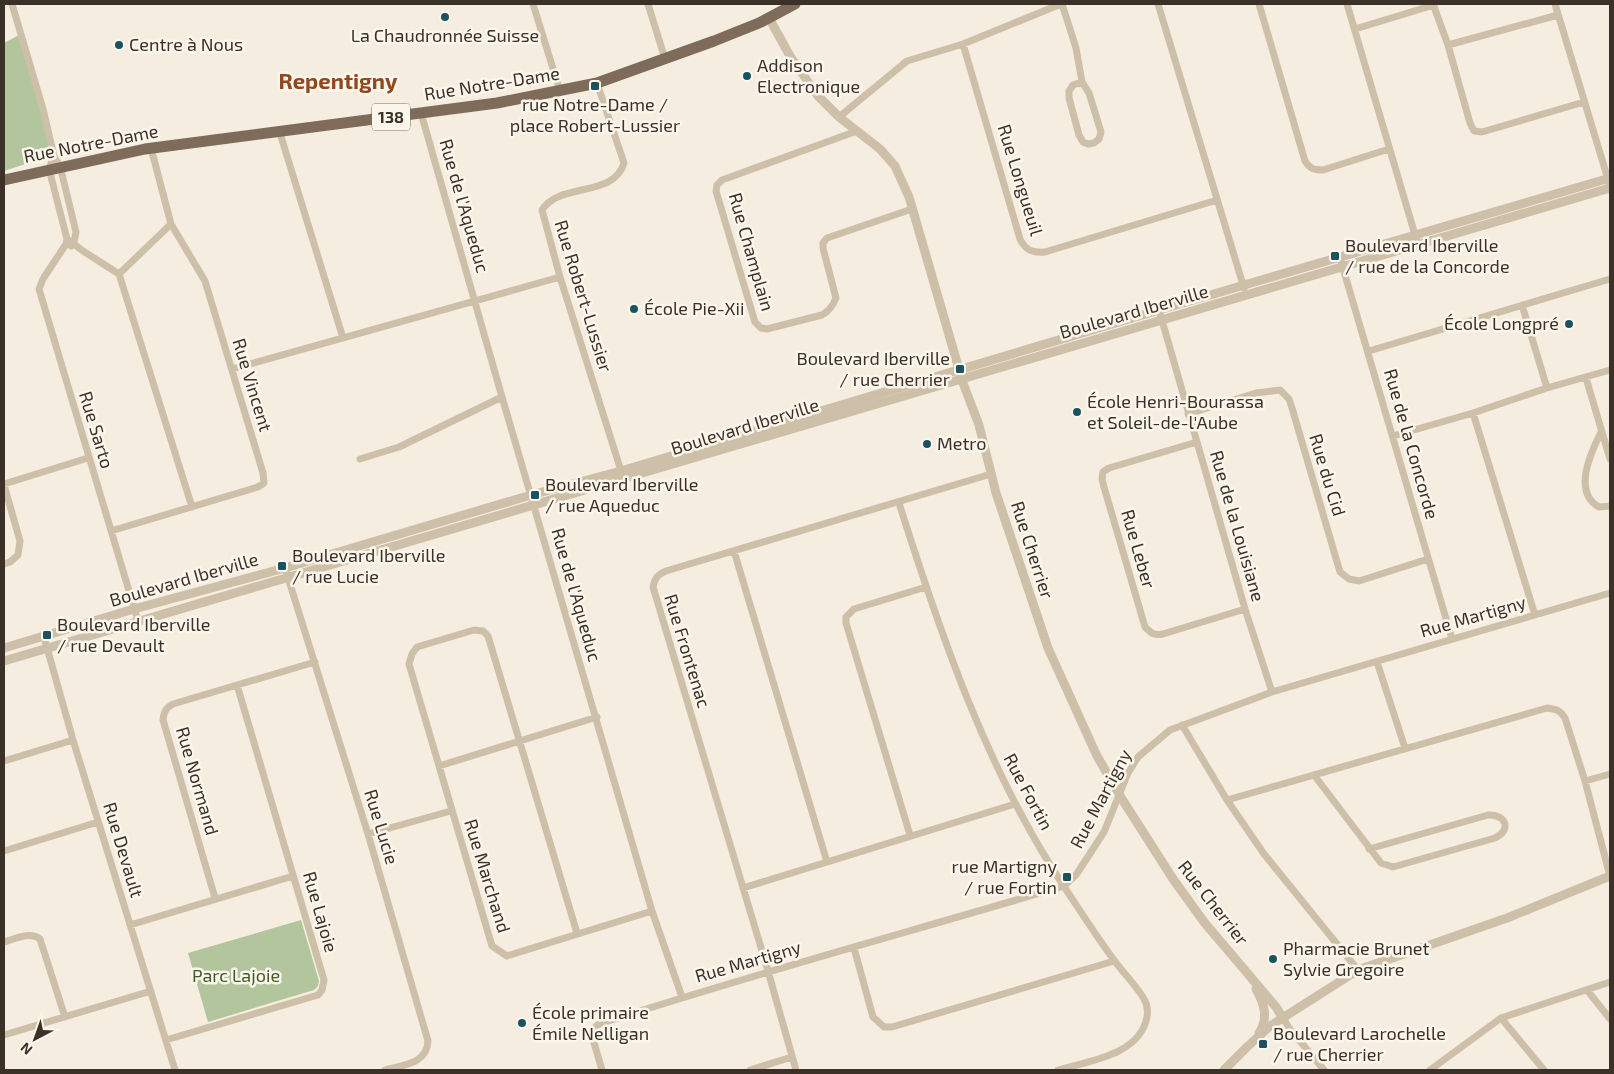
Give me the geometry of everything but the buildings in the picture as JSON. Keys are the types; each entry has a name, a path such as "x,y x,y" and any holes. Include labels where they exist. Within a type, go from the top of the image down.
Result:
{"main road":[{"name":"Rue Notre-Dame","path":"4,180 55,164 151,148 497,103 597,83 665,60 769,18 795,4"}],"street":[{"path":"12,4 43,109 70,241 119,274 192,507"},
{"path":"533,4 560,91"},
{"path":"648,4 665,60"},
{"path":"839,117 908,61 963,44 1061,4 1076,48 1082,82 1089,93 1100,132 1099,138 1094,143 1088,144 1083,142 1079,135 1069,98 1073,85 1082,82"},
{"path":"1158,4 1247,296"},
{"path":"1259,4 1305,161 1309,167 1315,170 1323,170 1389,150"},
{"path":"1347,4 1416,240"},
{"path":"1555,4 1610,183"},
{"path":"1355,29 1434,5 1474,131 1482,132 1584,102"},
{"path":"1448,46 1558,15"},
{"name":"Rue Cherrier","path":"769,18 802,75 829,108 880,150 895,166 910,197 963,386 979,425 991,474 1048,648 1097,756 1119,795 1173,879 1204,922 1276,1007 1289,1028 1324,1070"},
{"name":"Rue Longueuil","path":"963,44 1020,239 1024,247 1029,251 1045,252 1217,200"},
{"name":"Rue Robert-Lussier","path":"597,83 624,163 621,172 612,180 551,199 542,210 560,277 622,475"},
{"name":"Rue de l'Aqueduc","path":"422,113 502,397 652,911 682,997"},
{"path":"279,130 343,338"},
{"name":"Rue Champlain","path":"857,131 722,180 717,184 716,191 755,322 761,328 767,329 822,315 828,311 834,305 836,298 823,248 823,243 827,238 912,209"},
{"name":"Rue Vincent","path":"110,531 258,487 264,483 263,473 205,281 171,224 151,148"},
{"path":"55,164 76,232 70,241"},
{"name":"Boulevard Iberville","path":"961,375 1159,310 1340,258 1416,240 1610,183"},
{"path":"119,274 171,224"},
{"name":"Boulevard Iberville","path":"4,661 534,506 622,475 961,375 1162,321 1343,268 1416,240"},
{"name":"Rue Sarto","path":"70,241 43,279 39,289 138,621"},
{"name":"Rue de la Concorde","path":"1340,258 1369,351 1452,639"},
{"path":"232,369 560,277"},
{"path":"1369,351 1610,280"},
{"path":"1522,306 1547,388"},
{"name":"Rue de la Louisiane","path":"1159,310 1245,608 1272,692"},
{"path":"1393,436 1610,370"},
{"path":"1586,378 1610,459"},
{"name":"Rue du Cid","path":"1188,414 1256,393 1280,390 1289,399 1292,408 1340,572 1349,579 1359,581 1428,559"},
{"path":"360,459 399,447 502,397"},
{"path":"1474,412 1535,615"},
{"path":"1601,432 1591,452 1585,481 1590,500 1599,507 1610,506"},
{"name":"Rue Leber","path":"1197,442 1109,468 1103,472 1104,487 1146,627 1151,633 1156,636 1245,608"},
{"path":"4,564 10,562 18,555 20,541 4,485 88,458"},
{"name":"Rue Frontenac","path":"796,1070 653,588 658,575 666,571 991,474"},
{"name":"Boulevard Iberville","path":"4,648 285,568 531,495 622,475"},
{"name":"Rue Fortin","path":"899,503 926,587 974,716 1015,804 1064,886 1114,961 1145,1000 1148,1010 1147,1019 1140,1033 1123,1050 1078,1067 1058,1070"},
{"path":"734,551 827,862"},
{"name":"Rue Lucie","path":"285,568 368,834 428,1041 428,1049 424,1056 417,1061 385,1070"},
{"path":"910,835 846,623 846,617 854,609 926,587"},
{"name":"Rue Martigny","path":"602,1070 592,1036 594,1029 599,1024 768,971 854,948 1064,886 1076,875 1104,832 1119,795 1138,757 1170,730 1272,692 1610,593"},
{"name":"Rue Marchand","path":"520,740 488,636 483,631 474,630 417,647 412,654 410,664 492,946 507,956 652,911"},
{"name":"Rue Devault","path":"44,637 73,740 175,1070"},
{"name":"Rue Normand","path":"215,898 163,720 166,707 315,662"},
{"path":"1377,662 1404,748"},
{"name":"Rue Lajoie","path":"166,1040 318,994 322,990 324,980 237,685"},
{"path":"1227,800 1547,708 1556,709 1565,718 1585,781 1610,876 1507,918 1358,970 1270,1026 1247,1046"},
{"path":"439,766 596,717"},
{"path":"1182,725 1227,800 1264,854 1358,970"},
{"path":"4,761 73,740"},
{"path":"520,740 577,933"},
{"path":"1585,781 1610,774"},
{"path":"1314,775 1369,849 1381,863 1393,867 1495,838 1504,832 1506,827 1500,817 1495,814 1488,815 1369,849"},
{"path":"743,888 1015,804"},
{"path":"368,834 451,810"},
{"path":"4,851 98,822"},
{"path":"130,924 294,876"},
{"path":"4,942 28,935 36,935 40,939 65,1017"},
{"path":"854,948 873,1017 884,1027 892,1027 1114,961"},
{"path":"1224,1070 1261,1030 1266,1016 1260,995 1240,964"},
{"path":"1432,1069 1500,1018 1610,982"},
{"path":"4,1035 151,990"},
{"path":"1587,990 1610,1019"},
{"path":"1500,1018 1544,1070"},
{"path":"750,1070 792,1057"}],"green space":[{"path":"23,33 56,154 4,171 4,43"},
{"name":"Parc Lajoie","path":"301,920 319,981 318,986 314,990 208,1022 188,953"}],"place":[{"name":"La Chaudronnée Suisse","path":"445,17"},
{"name":"Centre à Nous","path":"119,45"},
{"name":"Addison Electronique","path":"747,76"},
{"name":"rue Notre-Dame / place Robert-Lussier","path":"595,86"},
{"name":"Boulevard Iberville / rue de la Concorde","path":"1335,256"},
{"name":"École Pie-Xii","path":"634,309"},
{"name":"École Longpré","path":"1569,324"},
{"name":"Boulevard Iberville / rue Cherrier","path":"960,369"},
{"name":"École Henri-Bourassa et Soleil-de-l'Aube","path":"1077,412"},
{"name":"Metro","path":"927,444"},
{"name":"Boulevard Iberville / rue Aqueduc","path":"535,495"},
{"name":"Boulevard Iberville / rue Lucie","path":"282,566"},
{"name":"Boulevard Iberville / rue Devault","path":"47,635"},
{"name":"rue Martigny / rue Fortin","path":"1067,877"},
{"name":"Pharmacie Brunet Sylvie Gregoire","path":"1273,959"},
{"name":"École primaire Émile Nelligan","path":"522,1023"},
{"name":"Boulevard Larochelle / rue Cherrier","path":"1263,1044"}],"district":[{"name":"Repentigny","path":"338,81"}]}
